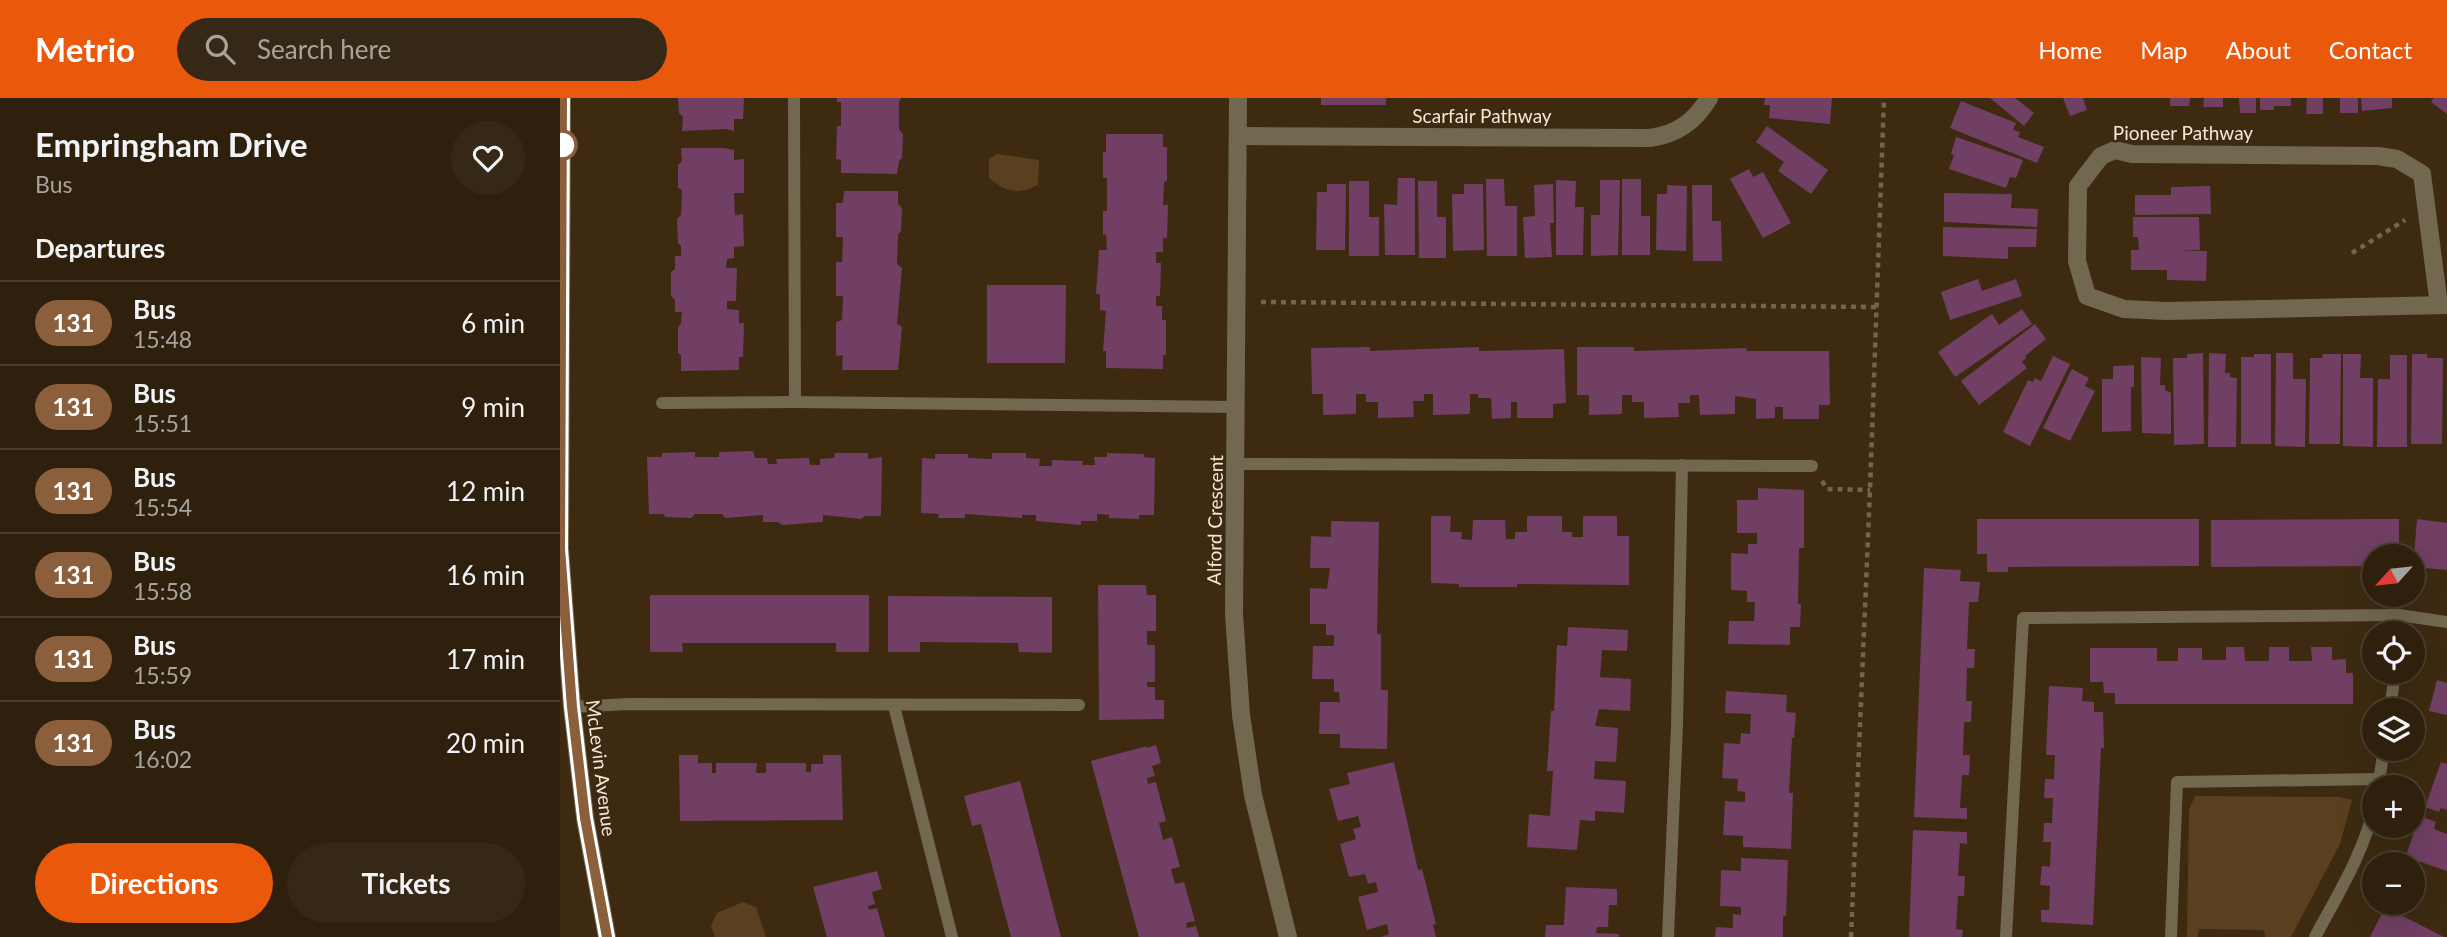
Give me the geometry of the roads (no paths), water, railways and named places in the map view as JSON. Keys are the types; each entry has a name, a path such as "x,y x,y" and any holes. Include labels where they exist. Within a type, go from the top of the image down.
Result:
{"street":[{"name":"McLevin Avenue","path":"562,98 560,549 572,707 585,818 607,937"},
{"name":"Alford Crescent","path":"1238,98 1234,614 1241,715 1253,795 1287,937"},
{"name":"Scarfair Pathway","path":"1238,136 1650,138 1680,130 1694,119 1709,98"},
{"name":"Pioneer Pathway","path":"2115,150 2132,154 2378,156 2397,159 2422,174 2443,305 2166,312 2124,309 2087,296 2077,261 2078,186 2101,156 2115,150"}],"lane":[{"path":"794,98 795,401"},
{"path":"662,403 795,401 1236,407"},
{"path":"1237,464 1812,466"},
{"path":"1668,937 1677,725 1682,465"},
{"path":"2006,937 2023,618 2399,615 2447,622"},
{"path":"2399,615 2399,621"},
{"path":"572,707 628,704 1079,705"},
{"path":"894,706 952,937"},
{"path":"2171,937 2177,782 2362,783"},
{"path":"2315,937 2353,867 2364,838"}]}
